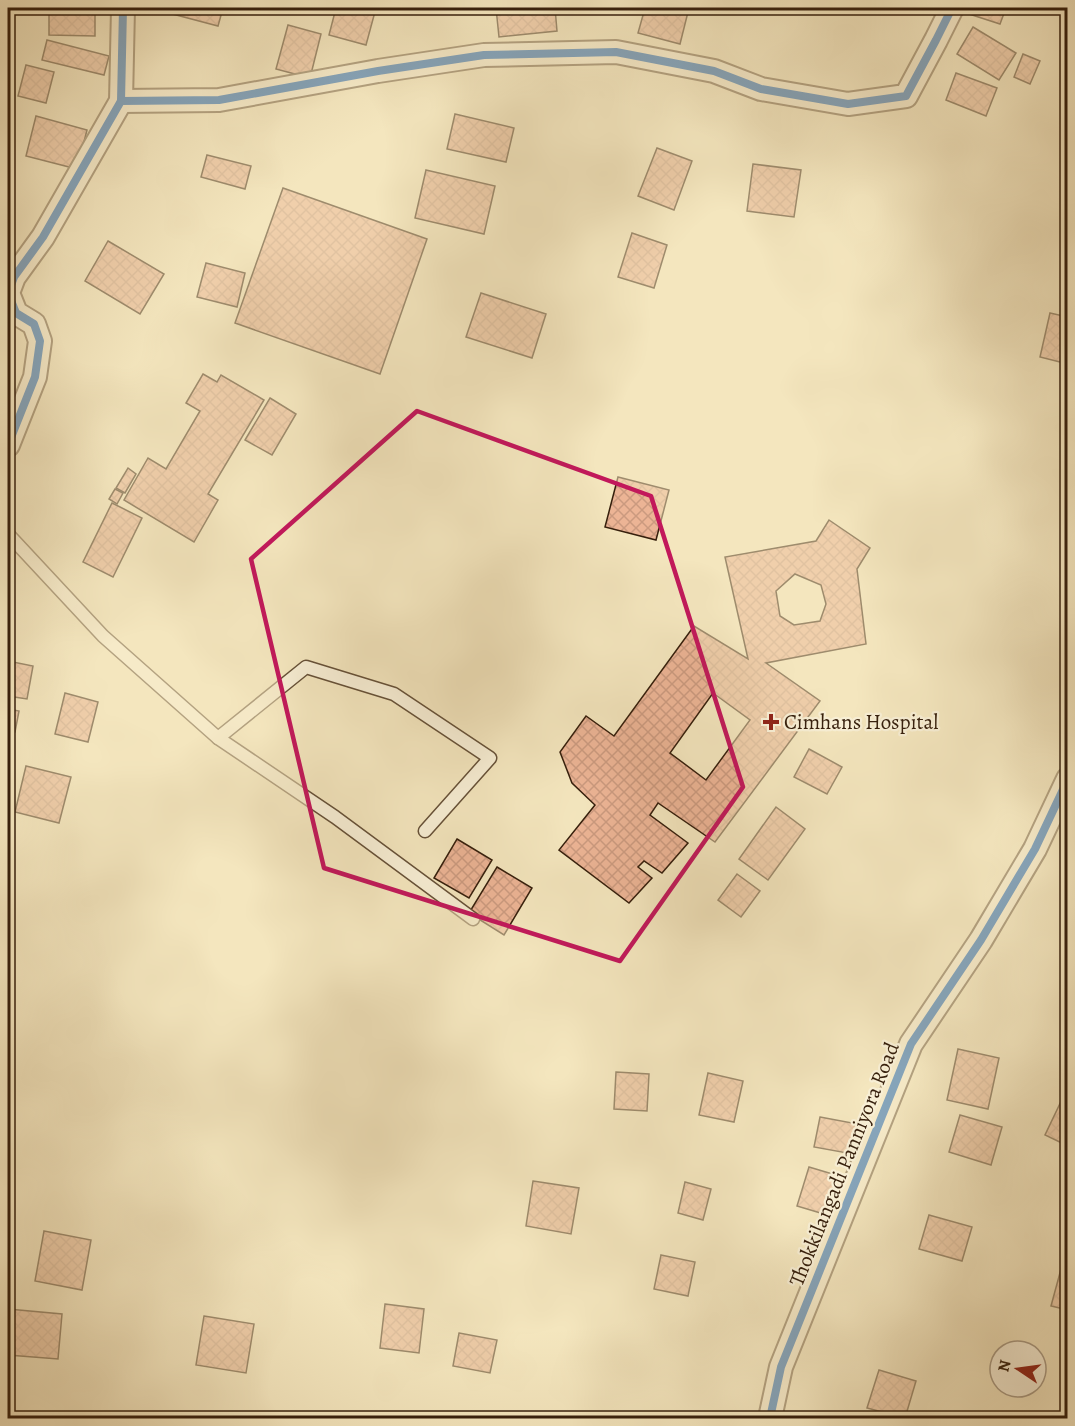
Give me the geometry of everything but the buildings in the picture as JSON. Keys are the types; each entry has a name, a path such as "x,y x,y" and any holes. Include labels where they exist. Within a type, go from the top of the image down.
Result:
{"street":[{"path":"8,445 35,377 40,341 34,324 16,313 8,293 14,277 43,237 121,101 123,8"},
{"path":"121,101 219,100 378,71 484,55 616,52 714,71 761,88 848,104 906,96 952,8"},
{"name":"Thokkilangadi Panniyora Road","path":"770,1419 781,1367 911,1044 981,940 1035,849 1068,778"}],"lane":[{"path":"8,534 103,636 218,738 335,818 473,919"},
{"path":"218,738 306,667 394,694 490,758 425,831"}],"highlighted area":[{"path":"417,411 651,496 743,787 620,961 324,868 251,559"}],"cycle path":[{"path":"8,445 35,377 40,341 34,324 16,313 8,293 14,277 43,237 121,101 123,8"},
{"path":"121,101 219,100 378,71 484,55 616,52 714,71 761,89 848,104 906,96 952,8"},
{"path":"770,1418 781,1367 911,1044 981,940 1035,849 1068,779"}],"place":[{"name":"Cimhans Hospital","path":"771,722"}]}
